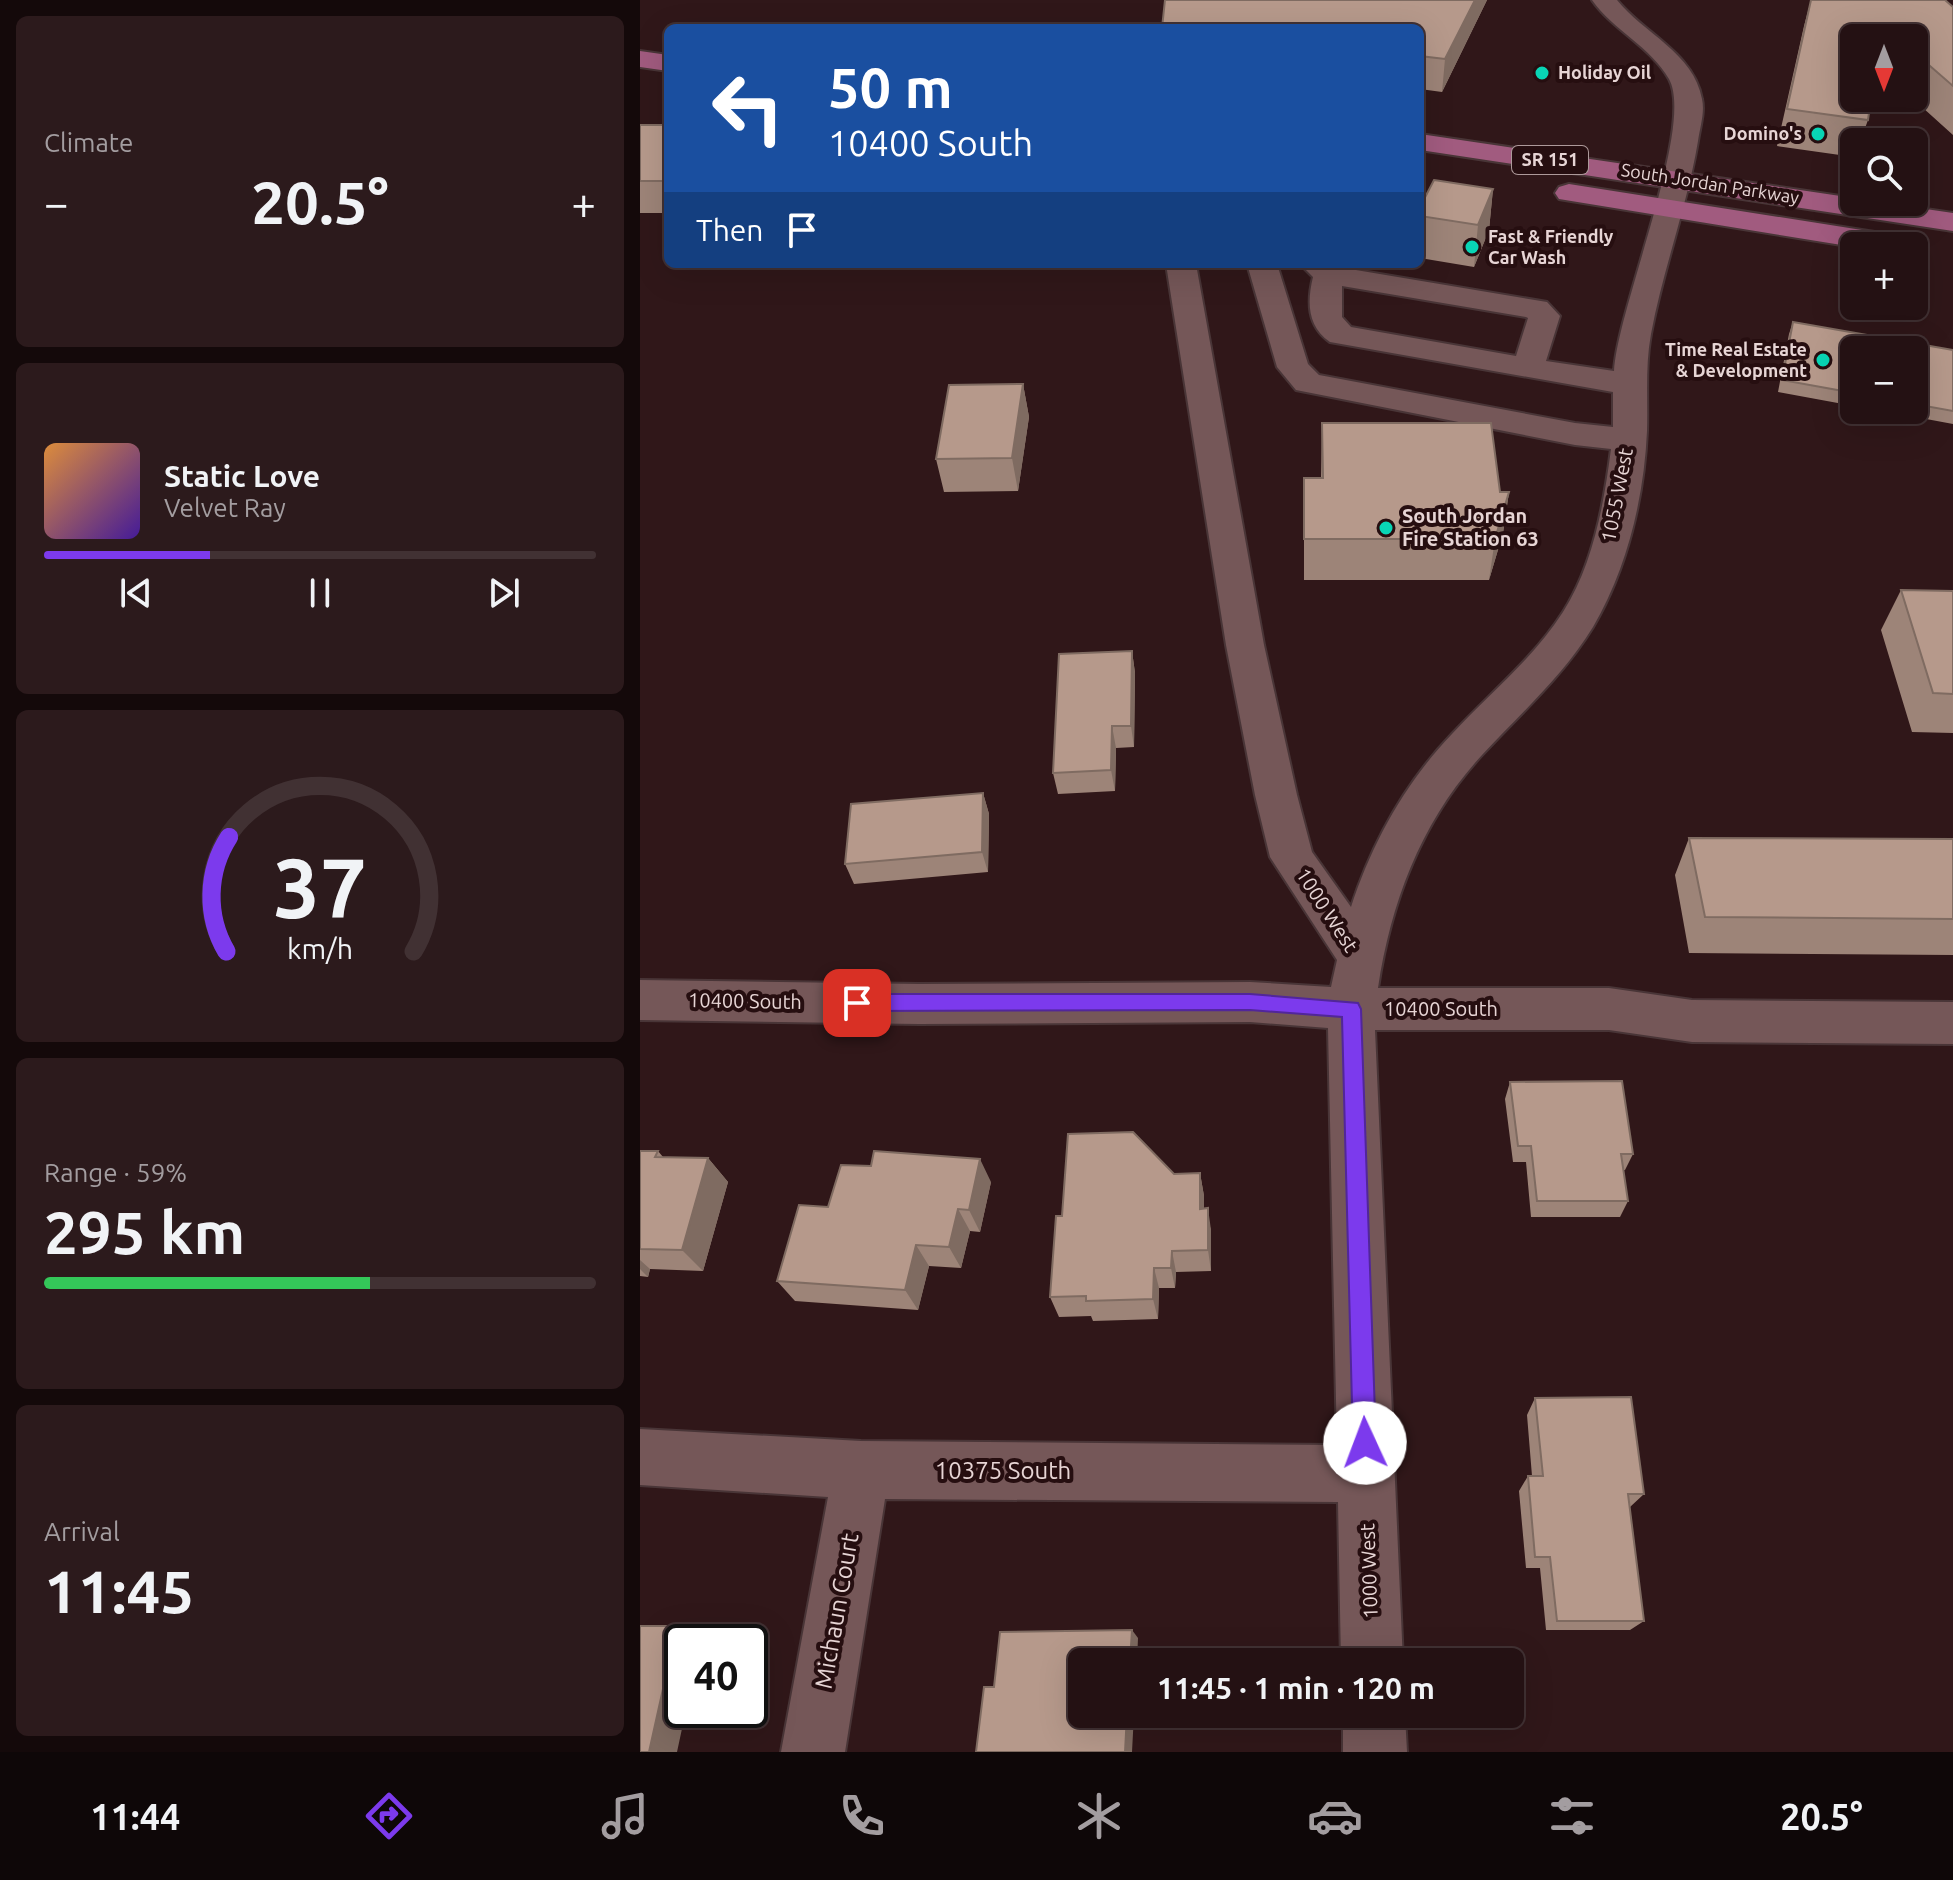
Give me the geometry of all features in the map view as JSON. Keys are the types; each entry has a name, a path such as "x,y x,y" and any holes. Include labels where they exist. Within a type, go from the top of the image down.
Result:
{"main road":[{"path":"640,59 664,62"},
{"name":"South Jordan Parkway","path":"1424,143 1848,232"},
{"name":"South Jordan Parkway","path":"1542,189 1675,194 1953,222"}],"street":[{"name":"1055 West","path":"1359,956 1376,894 1402,837 1430,789 1545,666 1578,619 1601,570 1616,520 1629,440 1634,338 1655,250 1675,194 1690,102 1685,81 1670,60 1635,34 1604,0"},
{"name":"1000 West","path":"1182,268 1237,601 1276,795 1292,857 1359,956 1351,1009 1372,1648"},
{"path":"1263,268 1293,367 1308,383 1560,432 1629,440"},
{"path":"1528,368 1544,316 1536,309 1322,270 1324,301 1331,328 1341,335 1528,368 1630,384"},
{"name":"10400 South","path":"640,1000 919,1004 1250,1002 1351,1009 1609,1009 1692,1021 1953,1023"},
{"name":"10375 South","path":"640,1457 861,1470 1366,1474"},
{"name":"Michaun Court","path":"813,1752 861,1470"},
{"path":"1374,1728 1375,1752"}],"building":[{"path":"1165,0 1475,0 1445,59 1424,56 1424,24 1162,24"},
{"path":"1811,0 1945,0 1953,7 1953,86 1928,64 1928,24 1840,24 1840,112 1869,112 1868,120 1787,109"},
{"path":"640,125 664,125 664,181 640,181"},
{"path":"1434,180 1493,189 1478,225 1424,217 1424,199"},
{"path":"1793,322 1873,336 1840,336 1840,390 1782,380"},
{"path":"1928,346 1953,350 1953,411 1928,407"},
{"path":"1023,384 1012,458 936,459 949,385"},
{"path":"1322,423 1491,423 1500,492 1509,492 1495,539 1304,539 1304,478 1323,478"},
{"path":"1901,590 1953,591 1953,694 1933,693"},
{"path":"1132,651 1131,726 1112,726 1111,770 1053,773 1059,654"},
{"path":"983,793 982,852 845,864 851,804"},
{"path":"1689,838 1953,839 1953,919 1705,917"},
{"path":"1622,1081 1633,1154 1621,1154 1628,1201 1537,1201 1531,1146 1518,1146 1510,1082"},
{"path":"1133,1132 1174,1174 1200,1173 1200,1209 1208,1208 1208,1250 1172,1251 1171,1268 1154,1268 1153,1299 1086,1301 1086,1296 1050,1297 1056,1216 1062,1216 1068,1134"},
{"path":"640,1151 658,1151 655,1157 708,1158 682,1250 640,1249"},
{"path":"874,1151 980,1159 969,1210 958,1209 949,1247 916,1245 905,1290 777,1281 799,1205 828,1207 841,1165 871,1166"},
{"path":"1631,1397 1644,1494 1628,1494 1644,1621 1557,1621 1550,1557 1535,1557 1528,1476 1543,1476 1535,1398"},
{"path":"640,1626 664,1626 664,1684 649,1752 640,1752"},
{"path":"1132,1630 1131,1648 1068,1648 1068,1728 1126,1728 1125,1752 976,1752 984,1687 994,1687 1000,1632"}],"place":[{"name":"Holiday Oil","path":"1542,73"},
{"name":"Domino's","path":"1818,134"},
{"name":"Fast & Friendly Car Wash","path":"1472,247"},
{"name":"Time Real Estate & Development","path":"1823,360"},
{"name":"South Jordan Fire Station 63","path":"1386,528"}],"route":[{"path":"857,1003 1250,1002 1351,1009 1365,1443"}]}
